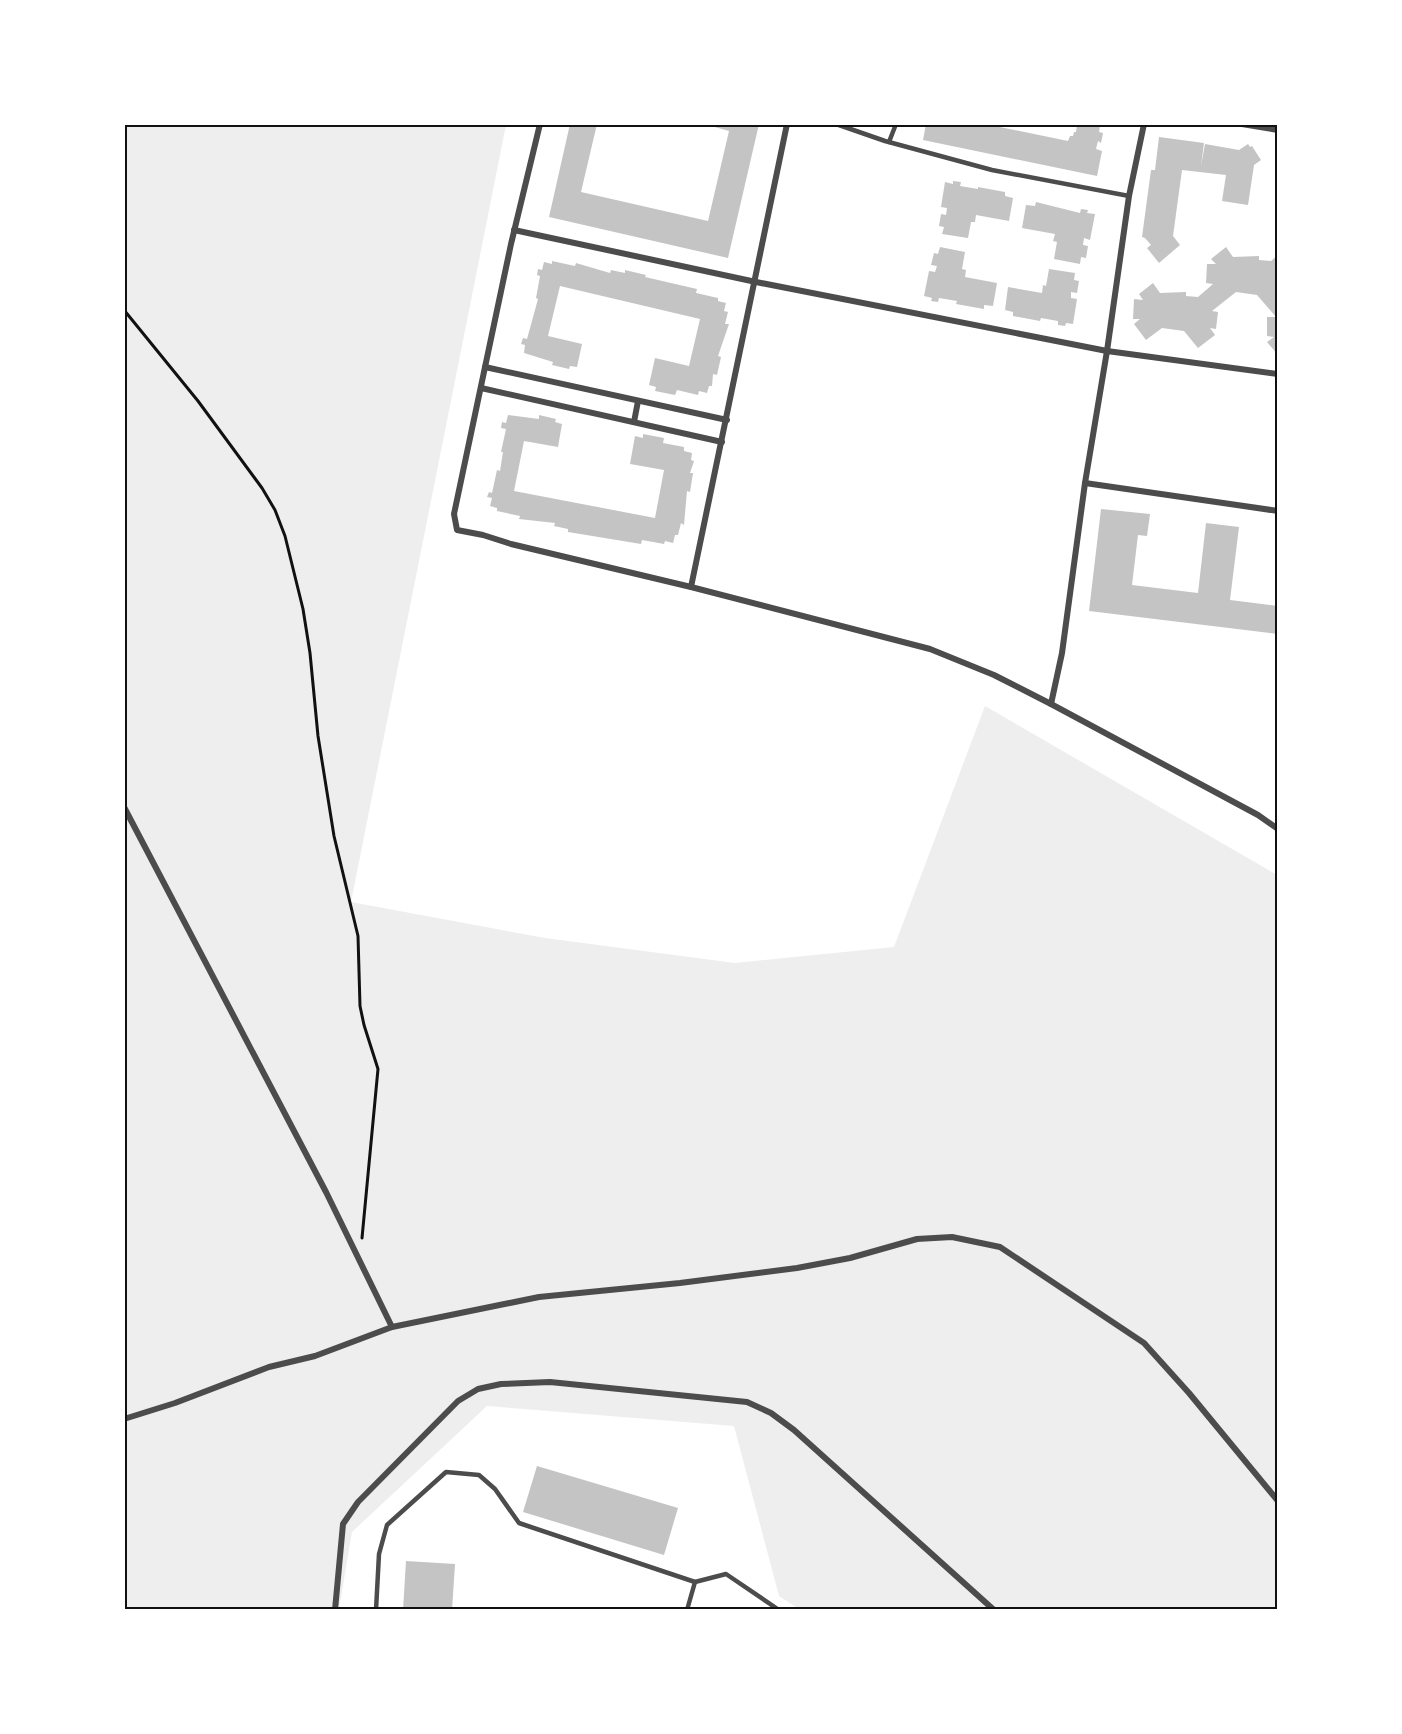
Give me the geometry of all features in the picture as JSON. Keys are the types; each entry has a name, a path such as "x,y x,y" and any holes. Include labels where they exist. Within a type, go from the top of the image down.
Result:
{"street":[{"path":"540,124 514,230 454,514 457,530 691,587 930,649 994,675 1051,704 1258,815 1278,829"},
{"path":"691,587 787,124"},
{"path":"1051,704 1062,653 1085,483 1129,196 1144,124"},
{"path":"1242,124 1278,130"},
{"path":"514,230 756,282 1107,351 1278,374"},
{"path":"485,367 727,420"},
{"path":"480,388 722,442"},
{"path":"634,422 638,401"},
{"path":"1085,483 1278,511"},
{"path":"124,807 326,1192 392,1327"},
{"path":"124,1419 259,1370 315,1356 392,1327 539,1297 680,1283 797,1268 850,1258 917,1239 952,1237 1000,1247 1144,1343 1189,1393 1278,1501"},
{"path":"335,1610 343,1524 358,1502 458,1401 478,1389 501,1384 550,1382 747,1402 771,1413 795,1430 994,1610"}],"lane":[{"path":"836,124 889,142 992,170 1129,196"},
{"path":"889,142 896,124"},
{"path":"376,1610 378,1554 387,1525 446,1472 479,1475 495,1489 519,1523 695,1582 726,1574 779,1610"},
{"path":"687,1610 695,1582"}],"path":[{"path":"124,310 198,401 262,488 275,510 285,536 309,642 318,736 334,836 358,936 360,1006 378,1069 362,1238"}],"shaded area":[{"path":"125,125 506,125 351,902 545,938 735,963 894,947 985,706 1277,875 1277,1609 799,1609 779,1596 734,1426 487,1406 352,1532 339,1609 125,1610"}],"building":[{"path":"570,124 597,124 581,192 708,221 729,131 704,124 759,124 728,258 549,217"},
{"path":"926,124 985,124 1068,141 1070,136 1076,132 1077,124 1100,125 1099,132 1103,133 1101,143 1098,141 1096,149 1102,151 1097,176 923,140"},
{"path":"1159,137 1204,143 1201,166 1205,144 1239,150 1248,144 1252,146 1261,160 1254,165 1248,205 1222,201 1226,175 1182,170 1173,236 1180,245 1159,263 1147,248 1151,245 1142,237 1151,170 1155,170"},
{"path":"953,181 961,182 960,186 1005,192 1005,196 1013,198 1009,221 976,215 975,222 971,222 968,238 942,234 944,227 939,226 941,214 946,215 947,208 941,207 945,182 953,184"},
{"path":"1036,202 1080,213 1081,209 1088,210 1087,213 1095,214 1090,240 1084,238 1083,245 1088,246 1086,258 1081,257 1080,264 1054,259 1057,242 1053,241 1055,234 1022,228 1026,205 1035,206"},
{"path":"940,247 965,252 962,269 966,270 965,277 997,283 993,306 984,305 984,309 939,298 938,302 931,301 932,298 924,296 929,271 935,272 937,266 931,265 934,253 938,254"},
{"path":"1226,247 1233,257 1259,256 1259,260 1271,261 1278,255 1278,355 1267,342 1274,337 1267,336 1267,317 1276,317 1257,295 1236,292 1212,311 1218,312 1216,329 1210,328 1215,335 1198,348 1184,331 1162,328 1146,340 1134,324 1140,319 1133,319 1134,299 1143,300 1139,294 1153,283 1160,293 1186,292 1186,296 1198,297 1213,284 1206,283 1207,264 1216,264 1211,259"},
{"path":"552,261 575,266 576,263 610,273 611,270 625,273 625,270 646,275 645,277 697,289 696,293 718,298 718,301 726,303 724,311 728,312 725,324 729,324 718,356 721,357 717,375 713,374 712,386 709,386 707,393 699,391 698,395 677,390 675,395 655,391 656,387 649,385 655,358 689,366 700,319 560,286 548,336 582,344 577,367 570,366 569,369 552,365 553,362 524,353 525,345 521,344 523,338 527,339 538,299 536,298 540,276 537,275 538,269 542,270 544,262 552,264"},
{"path":"1049,269 1075,273 1074,280 1079,281 1077,293 1071,292 1071,298 1077,299 1073,324 1066,323 1065,326 1058,325 1058,321 1041,318 1040,321 1013,316 1013,312 1005,310 1008,287 1042,293 1043,285 1046,286"},
{"path":"508,415 539,419 539,415 556,419 555,422 562,424 558,447 524,441 514,491 655,518 664,470 630,464 635,436 643,438 643,434 664,438 663,443 684,447 684,451 692,453 691,460 694,461 690,473 693,473 690,492 687,491 684,525 681,523 673,543 665,541 664,544 642,540 641,544 568,532 568,529 554,526 555,523 519,519 520,516 497,511 497,508 490,506 492,498 487,497 489,492 492,493 497,470 500,471 506,429 501,428 502,422 506,423"},
{"path":"1101,509 1150,514 1147,536 1138,535 1132,585 1198,593 1206,523 1239,527 1230,600 1278,606 1278,634 1089,611"},
{"path":"537,1466 678,1508 664,1555 523,1512"},
{"path":"406,1561 455,1564 452,1610 403,1610"}]}
